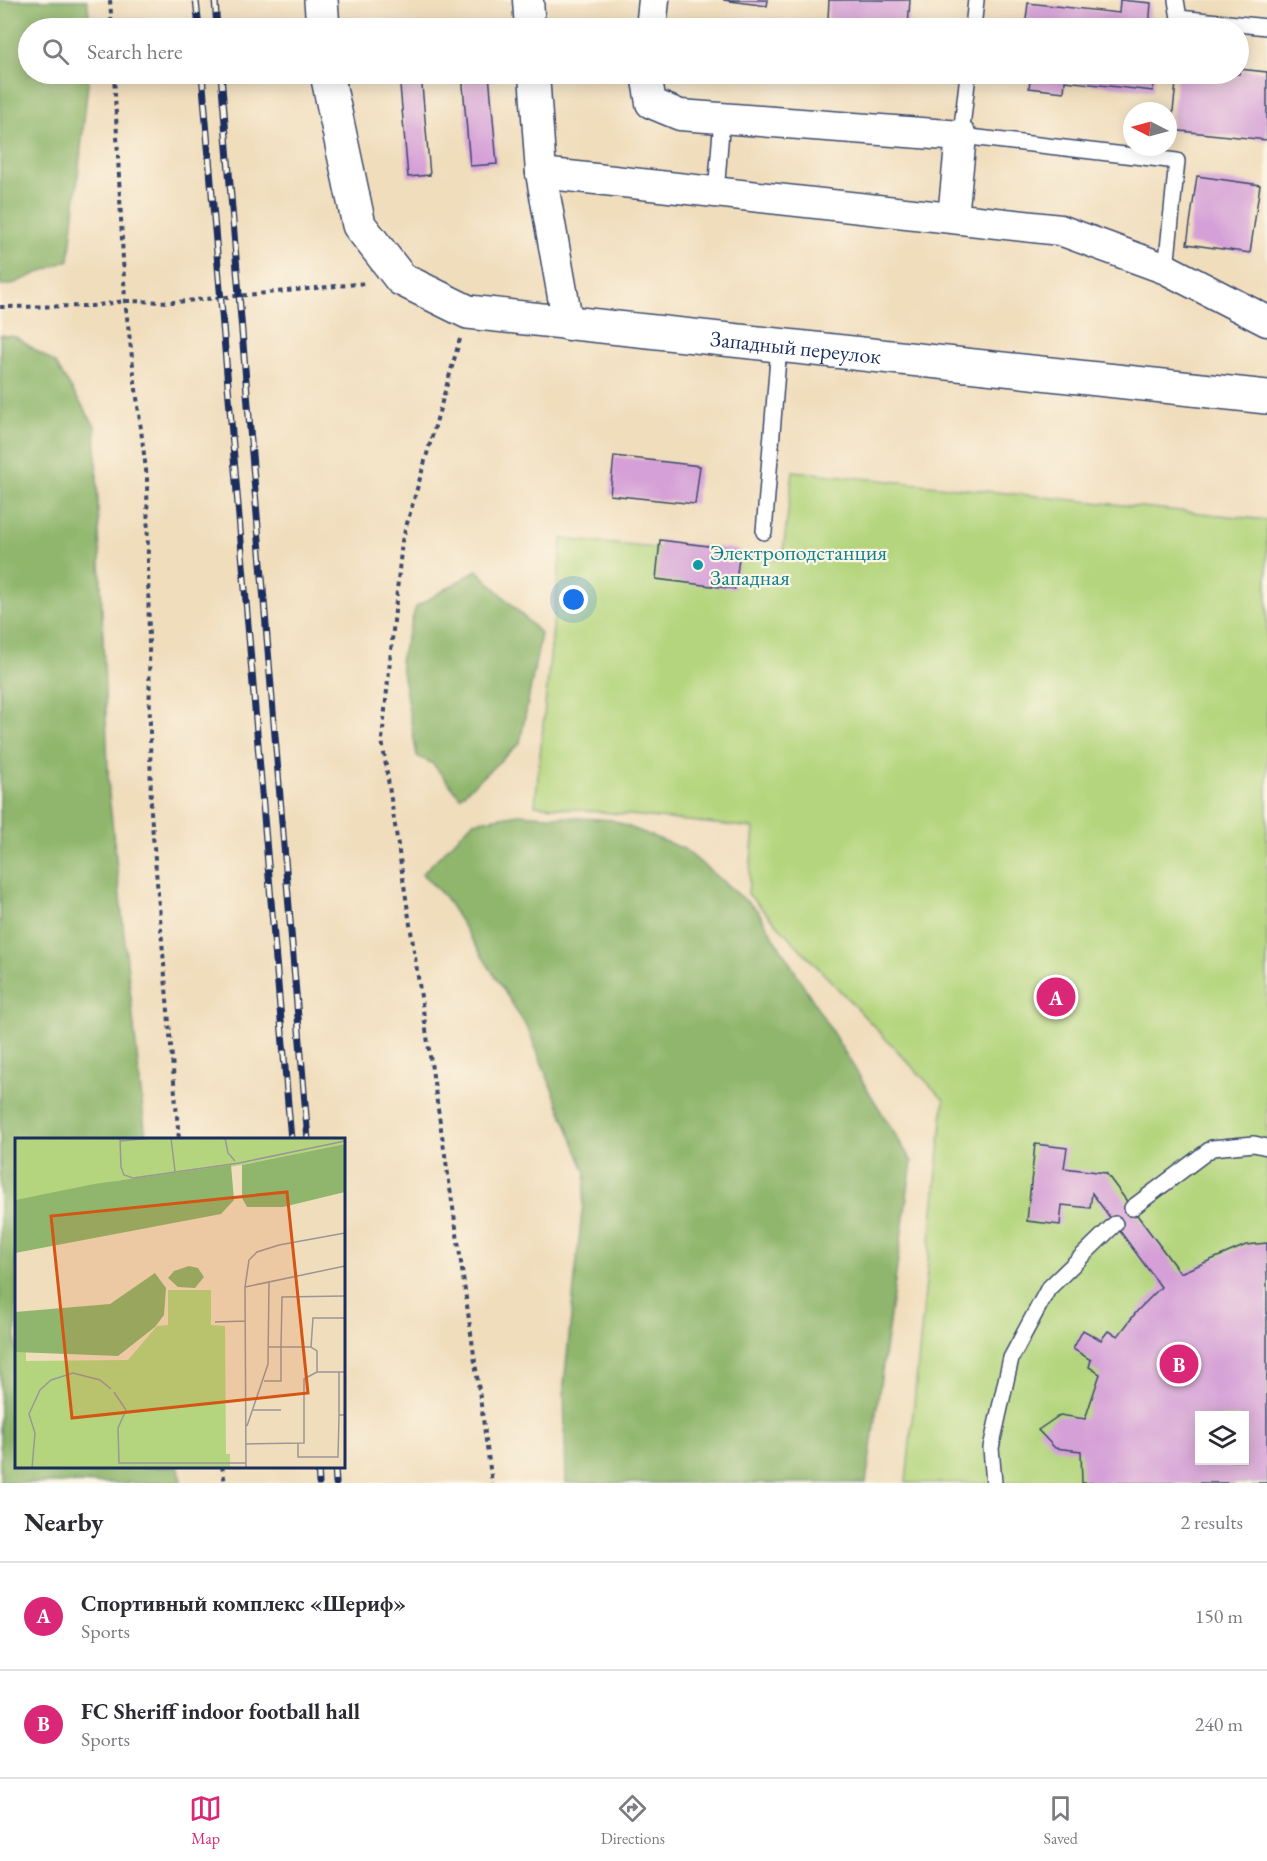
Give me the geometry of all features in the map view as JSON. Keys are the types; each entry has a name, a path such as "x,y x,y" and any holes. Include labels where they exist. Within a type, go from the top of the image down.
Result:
{"main road":[{"path":"321,0 322,18"},
{"name":"Западный переулок","path":"329,84 359,225 401,279 468,312 568,325 1267,397"}],"street":[{"path":"528,0 529,18"},
{"path":"652,18 654,0"},
{"path":"535,84 542,172 568,325"},
{"path":"648,84 651,103 680,115 961,136 953,217"},
{"path":"542,172 1060,230 1166,269 1267,321"}],"lane":[{"path":"974,18 976,0"},
{"path":"1176,0 1179,18"},
{"path":"1249,25 1267,27"},
{"path":"967,84 961,136 1177,161 1166,269"},
{"path":"716,192 722,118"},
{"path":"764,532 779,346"},
{"path":"1132,1208 1212,1148 1254,1144 1267,1147"},
{"path":"994,1483 991,1448 1011,1358 1048,1289 1115,1224"}],"path":[{"path":"110,0 111,18"},
{"path":"114,84 125,301 147,478 151,812 179,1138"},
{"path":"0,307 92,306 125,301 176,302 401,279"},
{"path":"468,312 402,541 382,740 457,1234 492,1483"},
{"path":"222,1468 225,1483"}],"green space":[{"path":"0,0 87,0 90,18 18,18 18,84 88,84 69,260 10,285 0,285"},
{"path":"0,335 16,337 55,363 95,426 109,794 146,1138 15,1138 15,1468 179,1468 181,1483 0,1483"},
{"path":"793,471 1267,520 1267,1483 906,1483 944,1100 748,894 754,828 535,805 562,539 782,560"},
{"path":"477,570 541,634 520,743 460,797 433,764 417,756 400,660 416,607"},
{"path":"518,814 612,820 684,849 758,911 912,1162 866,1483 566,1483 564,1385 586,1173 528,1029 445,897 422,874 473,822"}],"building":[{"path":"723,0 768,0 767,6"},
{"path":"829,0 910,0 909,18 828,18"},
{"path":"1120,0 1151,3 1150,18 1026,18 1028,3 1119,13"},
{"path":"1249,70 1267,72 1267,140 1177,131 1177,102 1174,102 1176,84 1249,84"},
{"path":"400,84 422,84 430,175 408,177"},
{"path":"463,84 490,84 497,164 470,166"},
{"path":"1030,84 1065,84 1064,92 1029,88"},
{"path":"1091,84 1154,84 1153,91"},
{"path":"1197,176 1260,185 1250,253 1187,244"},
{"path":"614,456 700,466 695,504 610,495"},
{"name":"Электроподстанция Западная","path":"660,540 740,550 735,589 656,579"},
{"path":"1035,1144 1067,1148 1064,1168 1106,1173 1180,1273 1246,1245 1267,1243 1267,1483 1082,1483 1081,1451 1055,1448 1038,1430 1060,1415 1085,1419 1100,1374 1089,1367 1091,1360 1073,1349 1083,1330 1101,1340 1108,1331 1118,1336 1138,1310 1161,1287 1092,1193 1090,1208 1062,1205 1060,1225 1027,1221"}],"railway":[{"path":"196,0 198,18"},
{"path":"215,0 216,18"},
{"path":"203,84 291,1138"},
{"path":"222,84 308,1138"},
{"path":"318,1468 319,1483"},
{"path":"335,1468 336,1483"}],"place":[{"name":"Электроподстанция Западная","path":"698,565"},
{"name":"Спортивный комплекс «Шериф»","path":"1056,997"},
{"name":"FC Sheriff indoor football hall","path":"1179,1364"}]}
